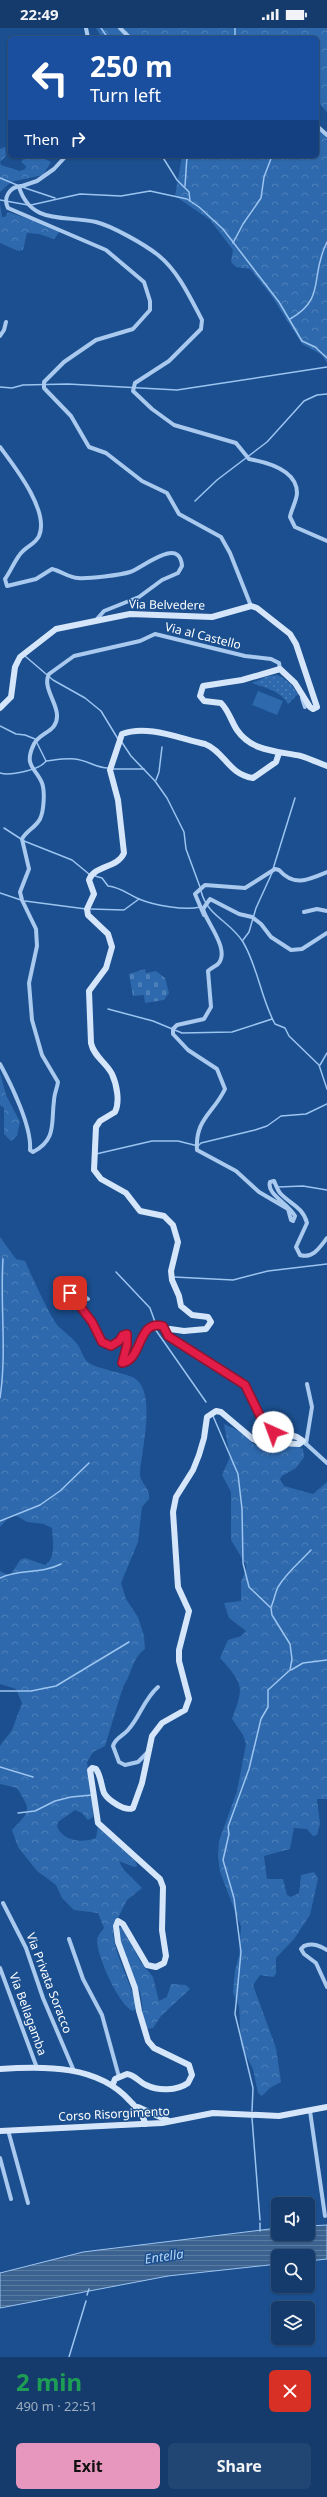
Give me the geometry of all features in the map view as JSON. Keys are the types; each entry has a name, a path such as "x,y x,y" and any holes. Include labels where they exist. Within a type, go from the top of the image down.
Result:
{"street":[{"path":"120,28 128,36"},
{"path":"319,128 327,135"},
{"path":"64,158 54,169 37,181 22,186 17,186 6,196 5,202 8,208 106,250 144,282 150,301 150,310 133,329 96,340 52,373 44,382 44,388 71,416 89,447 106,453 142,481 167,493 179,514 220,537 230,553 251,606 257,608 290,634 296,644 317,704 316,708 310,707 296,683 280,670 242,680 203,686 200,696 204,701 221,703 228,711 237,730 250,742 259,747 279,753 302,757 327,766"},
{"path":"22,186 19,187 23,198 29,207 40,214 96,222 157,254 169,265 202,320 201,329 169,362 136,383 133,391 152,409 174,425 236,443 249,460 267,463 284,472 294,480 297,494 290,517 295,527 327,541"},
{"path":"0,336 4,330 6,322"},
{"path":"0,446 29,489 39,513 41,524 39,536 21,552 5,579 7,586 36,579 52,569 78,578 129,573 151,559 171,553 177,555 181,560 182,566 178,572 162,580 139,597 104,611 97,619"},
{"name":"Via Belvedere","path":"0,708 11,697 15,667 20,657 56,629 97,619 130,614 212,617 251,606"},
{"name":"Via al Castello","path":"0,1064 22,1110 31,1141 30,1150 33,1152 46,1143 53,1126 54,1098 58,1082 42,1055 32,1020 29,983 37,946 36,929 22,900 20,892 29,869 22,839 40,820 42,812 43,787 30,765 32,751 34,743 53,729 57,722 57,714 48,685 49,674 74,656 140,641 155,634 245,656 272,659 279,663 280,670"},
{"path":"296,683 305,707"},
{"path":"167,1331 170,1329 184,1331 206,1329 211,1325 211,1320 206,1316 192,1315 181,1306 179,1296 172,1280 171,1271 178,1242 173,1225 164,1216 140,1211 126,1193 101,1178 94,1170 96,1127 100,1121 112,1115 116,1108 116,1090 112,1074 93,1051 88,1014 89,991 106,968 110,958 112,940 87,912 94,894 90,884 90,877 120,860 124,853 118,800 110,770 119,739 122,734 128,732 153,732 206,744 212,747 236,773 253,778 276,762 279,753"},
{"path":"327,872 298,881 287,878 280,870 275,869 251,886 245,888 205,885 195,894 201,912 205,915 219,938 221,953 218,965 208,971 211,1007 204,1019 177,1025 173,1029 173,1034 178,1041 202,1060 217,1069 225,1089 200,1125 196,1137 197,1150 236,1170 259,1192 288,1209 291,1220 293,1221 295,1216 291,1208 272,1193 269,1185 270,1182 274,1182 279,1192 300,1209 305,1217 307,1223 296,1247 300,1255 311,1255 317,1251 327,1238"},
{"path":"205,915 205,903 210,900 216,901 239,914 252,917 261,924 271,937 291,950 302,949 327,933"},
{"path":"304,912 317,909 327,911"},
{"path":"88,1299 78,1293 70,1293 92,1322 102,1342 111,1346 119,1341 123,1335 127,1334 127,1345 122,1363 130,1359 148,1328 158,1325 167,1331 168,1336 245,1385 268,1429 297,1437 327,1463"},
{"path":"304,1442 312,1407 308,1384"},
{"path":"113,2084 119,2077 130,2075 146,2085 164,2090 183,2087 191,2080 192,2074 189,2065 154,2048 148,2041 139,2011 137,1994 118,1942 116,1926 118,1921 123,1924 147,1965 156,1967 164,1963 166,1956 162,1930 163,1887 160,1878 98,1822 96,1817 91,1768 96,1768 104,1792 110,1799 126,1809 132,1809 142,1783 152,1736 159,1726 181,1714 189,1699 179,1661 179,1650 189,1611 178,1587 173,1512 176,1497 193,1470 204,1438 207,1417 211,1413 221,1412 254,1439 260,1442 299,1444 304,1442"},
{"path":"149,1752 138,1762 125,1765 119,1762 113,1746 129,1729 149,1697 158,1687"},
{"name":"Via Privata Soracco","path":"3,1903 26,1948 43,1998 74,2071"},
{"path":"69,1939 76,1962 102,2016 119,2077"},
{"path":"327,1950 320,1945 312,1944 304,1946 301,1950 316,1963 327,1986"},
{"name":"Via Bellagamba","path":"0,1968 37,2068"},
{"path":"0,2069 37,2068 88,2073 113,2084 134,2105 148,2124"},
{"path":"134,2105 170,2122"},
{"name":"Corso Risorgimento","path":"0,2130 148,2124 170,2122 213,2113 279,2116 327,2107"},
{"path":"310,2111 325,2216"},
{"path":"148,2124 151,2114"},
{"path":"8,2130 28,2204"},
{"path":"0,2158 11,2199"}],"green space":[{"path":"96,28 327,28 327,112 319,103 319,36 101,36"},
{"path":"319,130 324,134 327,131 327,363 322,355 302,344 271,295 250,269 236,267 231,262 233,250 210,220 175,196 182,158 319,158"},
{"path":"5,147 6,156 0,162 0,149"},
{"path":"24,158 44,158 51,162 43,175 11,182 0,192 0,162 1,165 20,171 25,169 26,166 21,162"},
{"path":"0,204 2,217 5,217 8,212 61,230 54,239 39,234 27,233 23,250 18,251 0,243"},
{"path":"278,675 291,684 298,694 288,704 277,693 268,688 252,683 268,676"},
{"path":"258,691 283,701 277,715 252,705"},
{"path":"145,969 146,973 156,971 165,978 169,993 164,1000 145,1003 144,995 133,996 129,974"},
{"path":"0,1073 6,1095 20,1122 17,1136 11,1141 4,1134 4,1108 0,1105"},
{"path":"0,1237 16,1259 25,1261 54,1321 78,1345 87,1362 100,1368 134,1378 143,1388 146,1399 146,1425 140,1477 148,1492 149,1499 142,1507 138,1542 121,1583 126,1599 138,1617 144,1636 145,1649 137,1657 123,1687 105,1746 93,1752 87,1762 92,1796 93,1817 88,1820 82,1813 75,1810 58,1822 57,1826 68,1838 79,1841 96,1838 98,1826 136,1862 137,1866 134,1867 119,1861 123,1869 142,1888 127,1900 118,1918 114,1922 113,1932 117,1953 137,2007 133,2011 127,2007 116,1991 101,1959 97,1940 104,1928 98,1913 74,1910 62,1898 56,1885 37,1871 18,1847 12,1830 25,1814 27,1807 17,1788 0,1784 0,1746 12,1730 22,1703 16,1689 0,1684 0,1571 10,1576 20,1560 25,1558 45,1565 51,1558 53,1548 52,1528 44,1524 27,1522 15,1515 8,1518 0,1527"},
{"path":"224,1424 239,1431 255,1445 299,1447 303,1449 304,1457 296,1468 282,1476 280,1479 284,1486 313,1494 327,1482 327,1799 317,1799 320,1824 317,1835 313,1836 307,1829 294,1828 290,1849 264,1856 267,1879 283,1879 287,1895 291,1897 299,1893 301,1875 314,1872 318,1879 310,1915 294,1939 276,1958 276,1974 273,1977 260,1975 253,1985 276,2048 281,2082 270,2088 262,2096 258,2093 253,2069 241,2046 239,2006 233,1993 235,1970 239,1956 241,1927 220,1872 218,1856 219,1841 237,1791 246,1744 243,1735 232,1719 239,1699 240,1686 234,1674 220,1658 228,1640 241,1636 246,1631 229,1618 224,1603 241,1601 241,1582 246,1570 246,1565 231,1540 231,1492 222,1475 230,1457"},
{"path":"120,1927 124,1929 140,1961 153,1977 159,2001 167,1997 171,1984 186,1985 190,1989 161,2016 153,2028 146,2029 140,1992 121,1950 118,1934"}],"water":[{"name":"Entella","path":"327,2225 327,2259 315,2260 315,2249 271,2249 271,2265 168,2276 0,2308 0,2273 83,2252 271,2229 271,2241 315,2241 315,2226"}],"waterway":[{"path":"101,28 107,36"},
{"path":"235,28 235,36"},
{"path":"163,158 177,180 189,192 190,201"},
{"path":"185,186 187,158"},
{"path":"233,243 243,224 261,198 264,177 271,158"},
{"path":"0,178 17,185"},
{"path":"22,187 55,198"},
{"path":"31,205 80,194 121,196 150,191 187,199 199,207 223,229 279,302 302,341 315,347 327,358"},
{"path":"0,200 28,205"},
{"path":"290,319 309,303 313,295 322,254 327,242"},
{"path":"0,387 12,388 23,385 68,384 177,390 327,367"},
{"path":"195,501 217,480 267,442 304,401 317,395 327,394"},
{"path":"25,656 53,680 85,698 101,711 118,739"},
{"path":"0,726 16,734 25,735 35,739"},
{"path":"121,741 131,756 155,781 167,798 184,832 186,849 200,887"},
{"path":"37,743 46,761"},
{"path":"156,780 159,772 162,747"},
{"path":"0,773 11,774 24,772 38,767 46,761 68,759 75,759 99,767 108,768"},
{"path":"112,769 144,769"},
{"path":"273,869 295,798"},
{"path":"4,828 21,839"},
{"path":"24,841 72,860 89,874"},
{"path":"243,940 249,932 256,908 272,873"},
{"path":"95,876 102,878 108,886 120,889 145,901 178,908 200,907"},
{"path":"201,891 208,907 232,929 243,942 275,1024 285,1028 289,1036 319,1065 327,1089"},
{"path":"0,893 21,900"},
{"path":"90,909 124,910 139,899"},
{"path":"25,901 86,909"},
{"path":"108,1009 153,1021 182,1033 232,1032 272,1019"},
{"path":"320,1065 327,1053"},
{"path":"96,1154 152,1141 178,1141 198,1146 201,1143 267,1126 281,1116 306,1114 327,1104"},
{"path":"278,1187 303,1186 327,1190"},
{"path":"0,1398 3,1363 3,1259"},
{"path":"174,1277 233,1280 268,1271 327,1264"},
{"path":"116,1272 150,1308 155,1322"},
{"path":"155,1329 206,1402"},
{"path":"213,1416 238,1474 242,1509 243,1563 249,1587 271,1608 272,1615 290,1644 292,1659 290,1670 268,1690 268,1707 261,1719 249,1769 228,1827 229,1834 223,1860 234,1898 241,1952 235,2014 253,2088 252,2111"},
{"path":"0,1521 40,1505 60,1491 89,1463"},
{"path":"271,1607 277,1589 289,1572 311,1550"},
{"path":"0,1578 15,1573 45,1569 61,1564"},
{"path":"0,1691 31,1691 56,1686 129,1642"},
{"path":"291,1670 303,1663 327,1660"},
{"path":"0,1767 33,1777"},
{"path":"18,1813 35,1811 55,1801 71,1797 92,1795"},
{"path":"252,2118 260,2220"},
{"path":"260,2223 260,2231"},
{"path":"87,2295 89,2289"},
{"path":"69,2357 86,2301"}],"route":[{"path":"70,1293 72,1298 92,1322 102,1342 108,1346 111,1346 116,1344 123,1335 127,1334 126,1352 121,1361 122,1363 130,1359 144,1332 148,1328 154,1325 163,1326 167,1331 168,1336 245,1385 249,1390 261,1419 268,1429 273,1432"}]}
